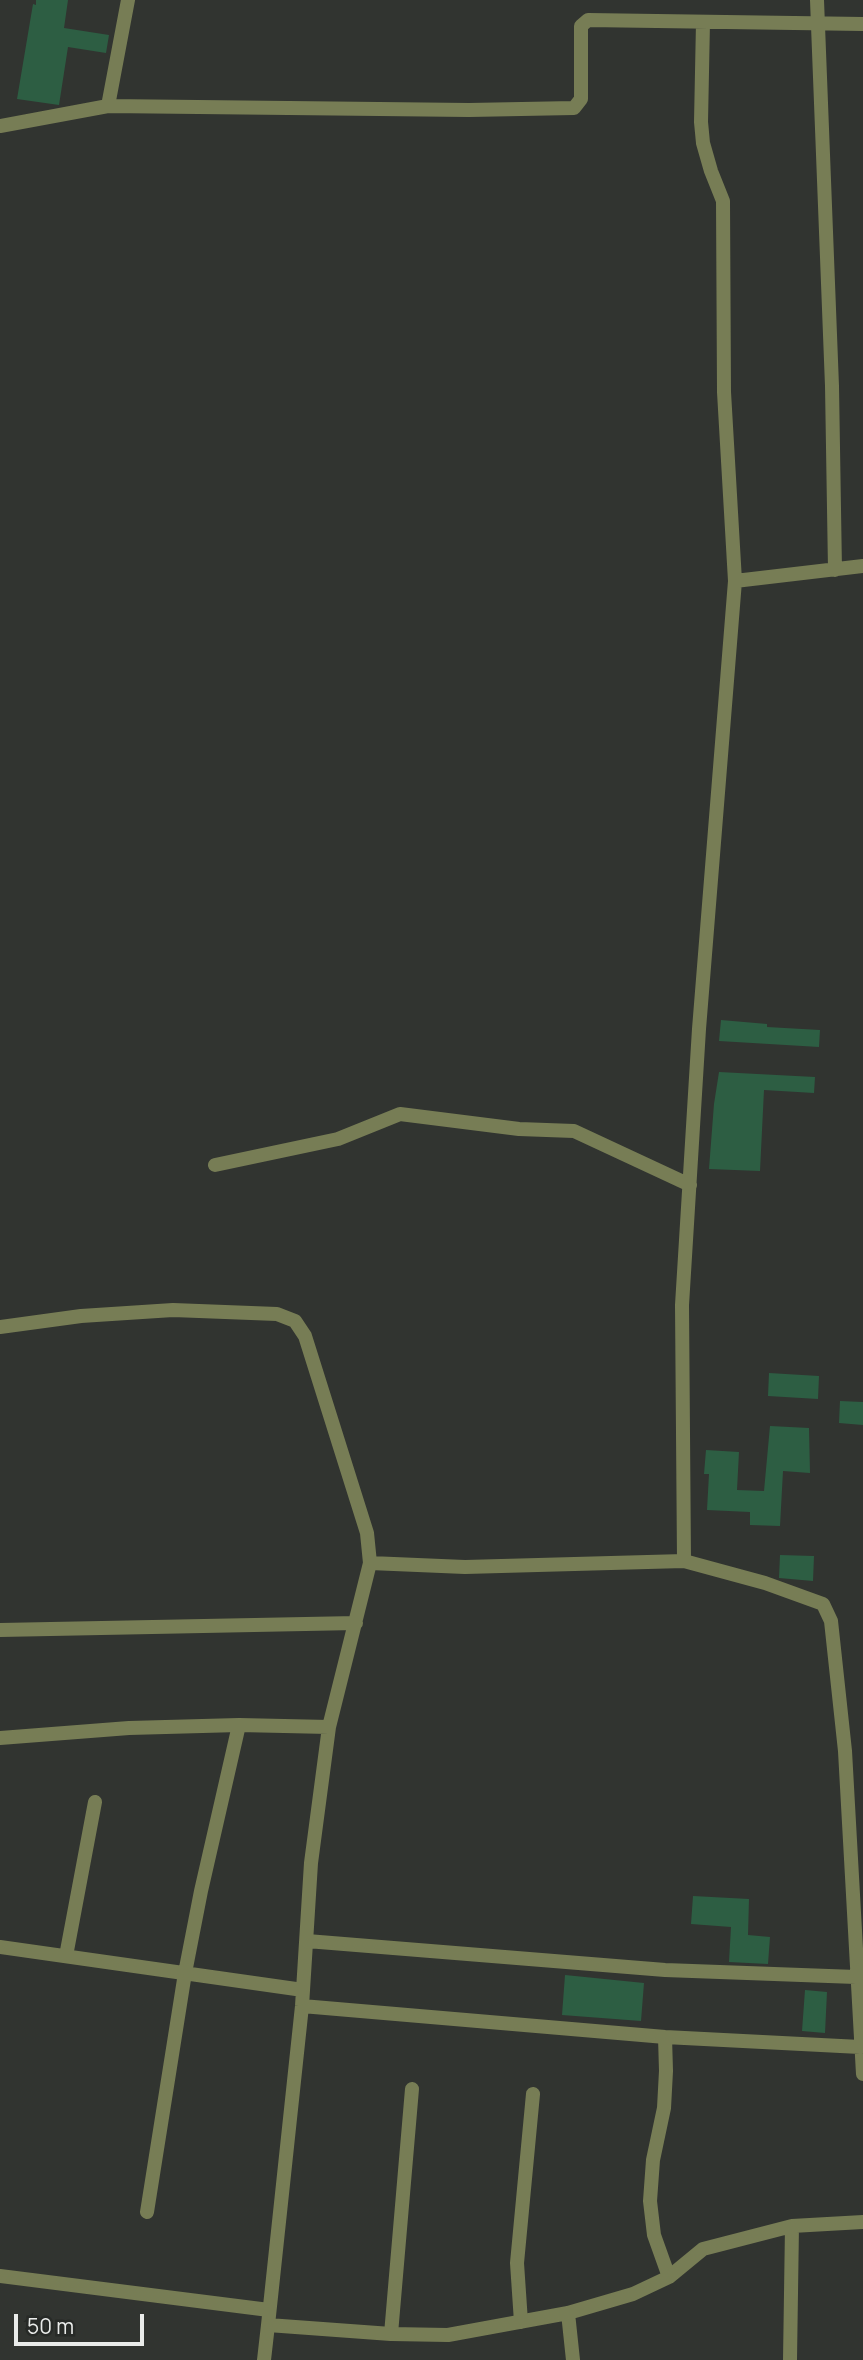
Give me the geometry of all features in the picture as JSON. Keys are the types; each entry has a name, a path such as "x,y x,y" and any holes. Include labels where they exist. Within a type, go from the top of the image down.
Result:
{"street":[{"path":"108,106 128,0"},
{"path":"817,0 832,386 835,570"},
{"path":"0,126 108,106 469,110 574,108 581,99 581,26 588,20 863,24"},
{"path":"684,1561 682,1331 699,1029 735,582 724,392 723,201 711,171 701,122 703,22"},
{"path":"735,582 863,566"},
{"path":"215,1165 338,1139 400,1114 519,1129 573,1130 690,1185"},
{"path":"0,1327 81,1316 173,1310 277,1314 295,1321 305,1336 367,1533 370,1563 329,1727 311,1863 302,2006 264,2360"},
{"path":"370,1563 465,1567 684,1561 765,1583 823,1604 831,1622 845,1751 863,2074"},
{"path":"0,1630 356,1623"},
{"path":"0,1738 128,1728 239,1725 329,1727"},
{"path":"147,2213 201,1891 239,1725"},
{"path":"66,1956 95,1802"},
{"path":"307,1941 664,1970 856,1977"},
{"path":"0,1947 303,1990"},
{"path":"302,2006 665,2037 860,2047"},
{"path":"665,2037 664,2108 653,2160 650,2202 654,2235 669,2277"},
{"path":"391,2334 412,2088"},
{"path":"521,2322 517,2263 533,2094"},
{"path":"0,2276 391,2334 448,2335 568,2314 634,2294 669,2277 703,2249 792,2226 863,2222"},
{"path":"790,2360 792,2226"},
{"path":"568,2314 573,2360"}],"building":[{"path":"36,0 68,0 64,28 109,35 106,53 68,47 59,105 17,99 33,4 36,5"},
{"path":"721,1020 767,1024 767,1027 820,1030 819,1047 719,1041"},
{"path":"719,1072 815,1077 814,1093 764,1090 760,1171 709,1169"},
{"path":"769,1373 819,1376 818,1399 768,1396"},
{"path":"840,1401 863,1402 863,1425 839,1423"},
{"path":"770,1426 809,1428 810,1473 783,1471 780,1526 750,1525 750,1512 707,1510 709,1474 704,1474 706,1450 739,1452 737,1490 764,1491"},
{"path":"780,1555 814,1556 813,1581 779,1578"},
{"path":"693,1896 749,1899 748,1935 770,1937 768,1964 729,1962 731,1927 691,1924"},
{"path":"565,1975 644,1983 641,2021 562,2015"},
{"path":"805,1990 827,1992 825,2033 802,2031"}]}
